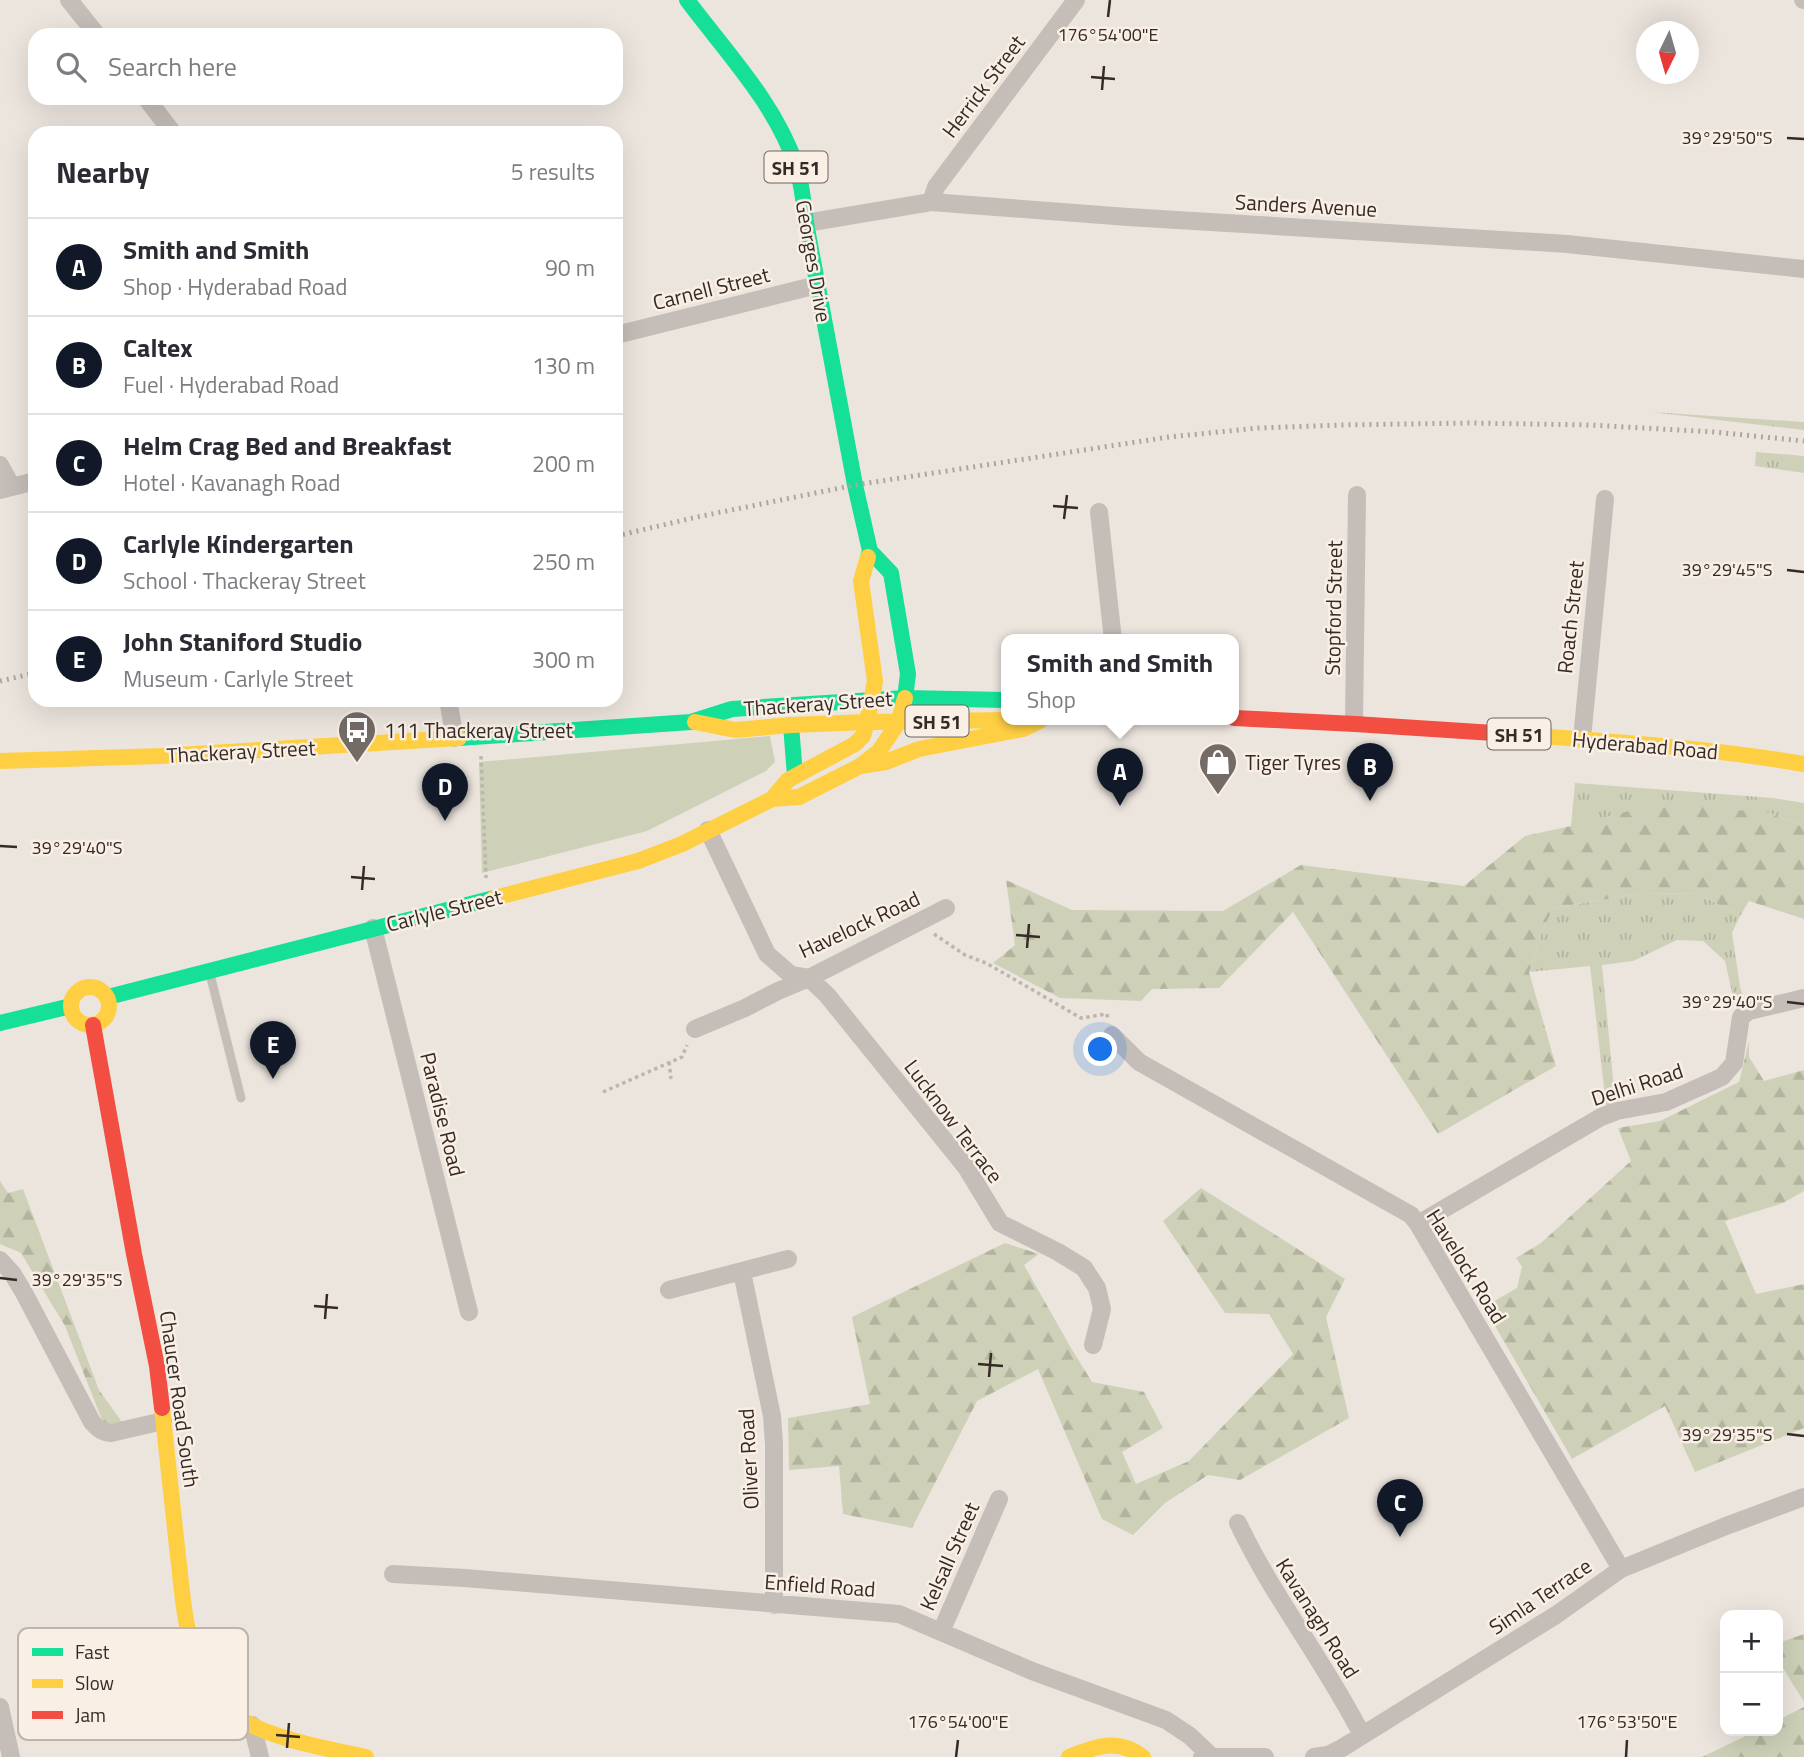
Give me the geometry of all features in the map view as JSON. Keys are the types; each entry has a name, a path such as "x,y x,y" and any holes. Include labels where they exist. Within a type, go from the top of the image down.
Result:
{"main road":[{"name":"Georges Drive","path":"687,0 736,63 776,124 798,173 855,485 870,551 862,581 875,681 871,700"},
{"name":"Georges Drive","path":"870,551 891,573 908,674 898,723"},
{"name":"Thackeray Street","path":"0,761 161,756 691,722 732,709 905,698"},
{"name":"SH 51","path":"905,698 1001,700"},
{"name":"Carlyle Street","path":"772,799 788,780 855,744 863,736 871,700"},
{"name":"Hyderabad Road","path":"1239,718 1354,722 1582,739 1756,755 1804,764"},
{"name":"SH 51","path":"867,722 1001,720"},
{"name":"Thackeray Street","path":"691,722 735,730 791,724 867,722"},
{"name":"Carlyle Street","path":"108,997 638,862 682,844 772,799 799,797 860,766 879,751 898,723"},
{"path":"791,724 794,776"},
{"path":"860,766 887,761 946,743 1023,729 1031,725"},
{"path":"86,987 99,988 108,997 110,1009 99,1024 86,1025 75,1018 71,1006 75,994 86,987"},
{"path":"0,1023 71,1006"},
{"name":"Chaucer Road South","path":"93,1025 134,1254 155,1353 188,1628"},
{"name":"Chaucer Road South","path":"248,1724 295,1741 366,1757"},
{"path":"1069,1757 1094,1747 1115,1744 1127,1746 1143,1757"}],"street":[{"path":"69,0 91,28"},
{"name":"Herrick Street","path":"931,202 936,187 1076,0"},
{"path":"151,105 168,126"},
{"name":"Sanders Avenue","path":"806,223 931,202 1140,218 1567,244 1804,269"},
{"name":"Carnell Street","path":"623,333 817,285"},
{"path":"0,465 6,489 28,483"},
{"name":"Stopford Street","path":"1354,722 1357,495"},
{"name":"Roach Street","path":"1582,739 1605,499"},
{"path":"1099,512 1112,634"},
{"path":"450,707 455,738"},
{"name":"Havelock Road","path":"708,830 767,954 791,975 809,978 946,908"},
{"name":"Paradise Road","path":"373,928 470,1312"},
{"path":"695,1029 809,978"},
{"name":"Lucknow Terrace","path":"809,978 827,995 966,1167 1000,1223 1084,1268 1097,1288 1102,1309 1093,1345"},
{"name":"Delhi Road","path":"1418,1224 1601,1116 1666,1102 1722,1077 1734,1063 1741,1017 1749,1011 1804,998"},
{"name":"Havelock Road","path":"1112,1035 1139,1062 1411,1215 1621,1569"},
{"path":"669,1290 788,1259"},
{"path":"0,1260 23,1291 98,1429 111,1433 163,1420"},
{"name":"Oliver Road","path":"741,1272 772,1416 774,1605"},
{"name":"Simla Terrace","path":"1314,1757 1328,1755 1342,1748 1556,1615 1621,1569 1804,1497"},
{"name":"Kelsall Street","path":"941,1632 999,1499"},
{"name":"Kavanagh Road","path":"1238,1523 1255,1559 1362,1735"},
{"name":"Enfield Road","path":"393,1574 899,1614 1032,1671 1166,1720 1190,1736 1205,1756"},
{"path":"0,1707 11,1757"},
{"path":"252,1726 260,1757"},
{"path":"1205,1756 1265,1757"}],"lane":[{"path":"209,971 241,1098"}],"path":[{"path":"481,736 487,900"},
{"path":"932,932 965,955 986,963 1081,1018 1107,1014"},
{"path":"603,1092 681,1057 695,1029"},
{"path":"669,1062 671,1079"}],"green space":[{"path":"1651,412 1804,422 1804,430"},
{"path":"1756,452 1804,456 1804,473 1755,466"},
{"path":"770,736 775,762 766,771 647,831 482,873 479,762"},
{"path":"1575,783 1773,798 1804,803 1804,827 1769,813 1571,826"},
{"path":"1660,803 1769,813 1804,827 1804,919 1749,901 1740,916 1699,894 1643,893 1553,908 1529,972 1556,1066 1438,1134 1293,912 1219,988 1152,989 1141,1001 1060,998 993,963 1015,945 1006,880 1072,910 1223,911 1301,865 1464,886 1525,836"},
{"path":"1643,893 1699,894 1740,916 1732,933 1740,987 1746,1005 1736,1010 1725,961 1703,941 1677,940 1633,961 1602,965 1616,1109 1607,1113 1590,966 1529,972 1553,908"},
{"path":"1749,1041 1749,1057 1764,1081 1804,1070 1804,1191 1783,1203 1725,1221 1756,1294 1804,1284 1804,1428 1695,1472 1665,1406 1572,1459 1484,1307 1517,1288 1522,1267 1516,1258 1541,1243 1631,1161 1618,1128 1660,1121 1739,1082"},
{"path":"0,1181 8,1193 23,1189 99,1390 122,1422 104,1425 65,1326 21,1253 0,1244"},
{"path":"1201,1188 1345,1279 1326,1317 1349,1418 1240,1480 1208,1475 1165,1503 1133,1535 1102,1519 1038,1369 977,1401 912,1528 843,1514 839,1466 789,1470 788,1418 870,1404 852,1317 1005,1243 1039,1254 1024,1265 1092,1382 1144,1392 1163,1428 1122,1452 1136,1484 1189,1461 1293,1354 1269,1314 1225,1313 1163,1221"},
{"path":"1804,1634 1804,1702 1783,1668 1783,1641"},
{"path":"1804,1707 1804,1757 1702,1757 1746,1736 1783,1736 1783,1718"}],"railway":[{"path":"623,534 855,485 1169,437 1258,428 1472,423 1590,425 1714,432 1804,441"},
{"path":"0,681 28,675"}],"traffic: fast":[{"path":"687,0 763,99 776,120 796,165 855,485 870,551 868,557"},
{"path":"870,551 891,573 908,674 905,698 1001,700"},
{"path":"459,738 691,722 732,709 905,698"},
{"path":"791,725 795,776"},
{"path":"108,997 494,898"},
{"path":"0,1023 71,1006"}],"traffic: slow":[{"path":"868,557 861,581 875,681 867,722 1001,720"},
{"path":"494,898 638,861 682,844 772,799 799,797 860,766 879,751 898,723 905,698"},
{"path":"695,722 735,730 867,722 863,736 855,744 788,780 772,799"},
{"path":"860,766 886,762 919,749 1023,729 1031,725"},
{"path":"1525,735 1699,750 1804,764"},
{"path":"0,761 161,756 459,738"},
{"path":"90,987 104,992 109,1006 104,1020 90,1025 76,1020 71,1006 76,992 90,987"},
{"path":"162,1408 187,1628"},
{"path":"248,1724 300,1742 366,1757"},
{"path":"1069,1757 1107,1746 1125,1747 1143,1757"}],"traffic: jam":[{"path":"1239,718 1525,735"},
{"path":"93,1025 157,1366 162,1408"}],"place":[{"name":"111 Thackeray Street","path":"357,764"},
{"name":"Tiger Tyres","path":"1218,796"},
{"name":"Caltex","path":"1370,801"},
{"name":"Smith and Smith","path":"1120,806"},
{"name":"Carlyle Kindergarten","path":"445,821"},
{"name":"John Staniford Studio","path":"273,1079"},
{"name":"Helm Crag Bed and Breakfast","path":"1400,1537"}]}
